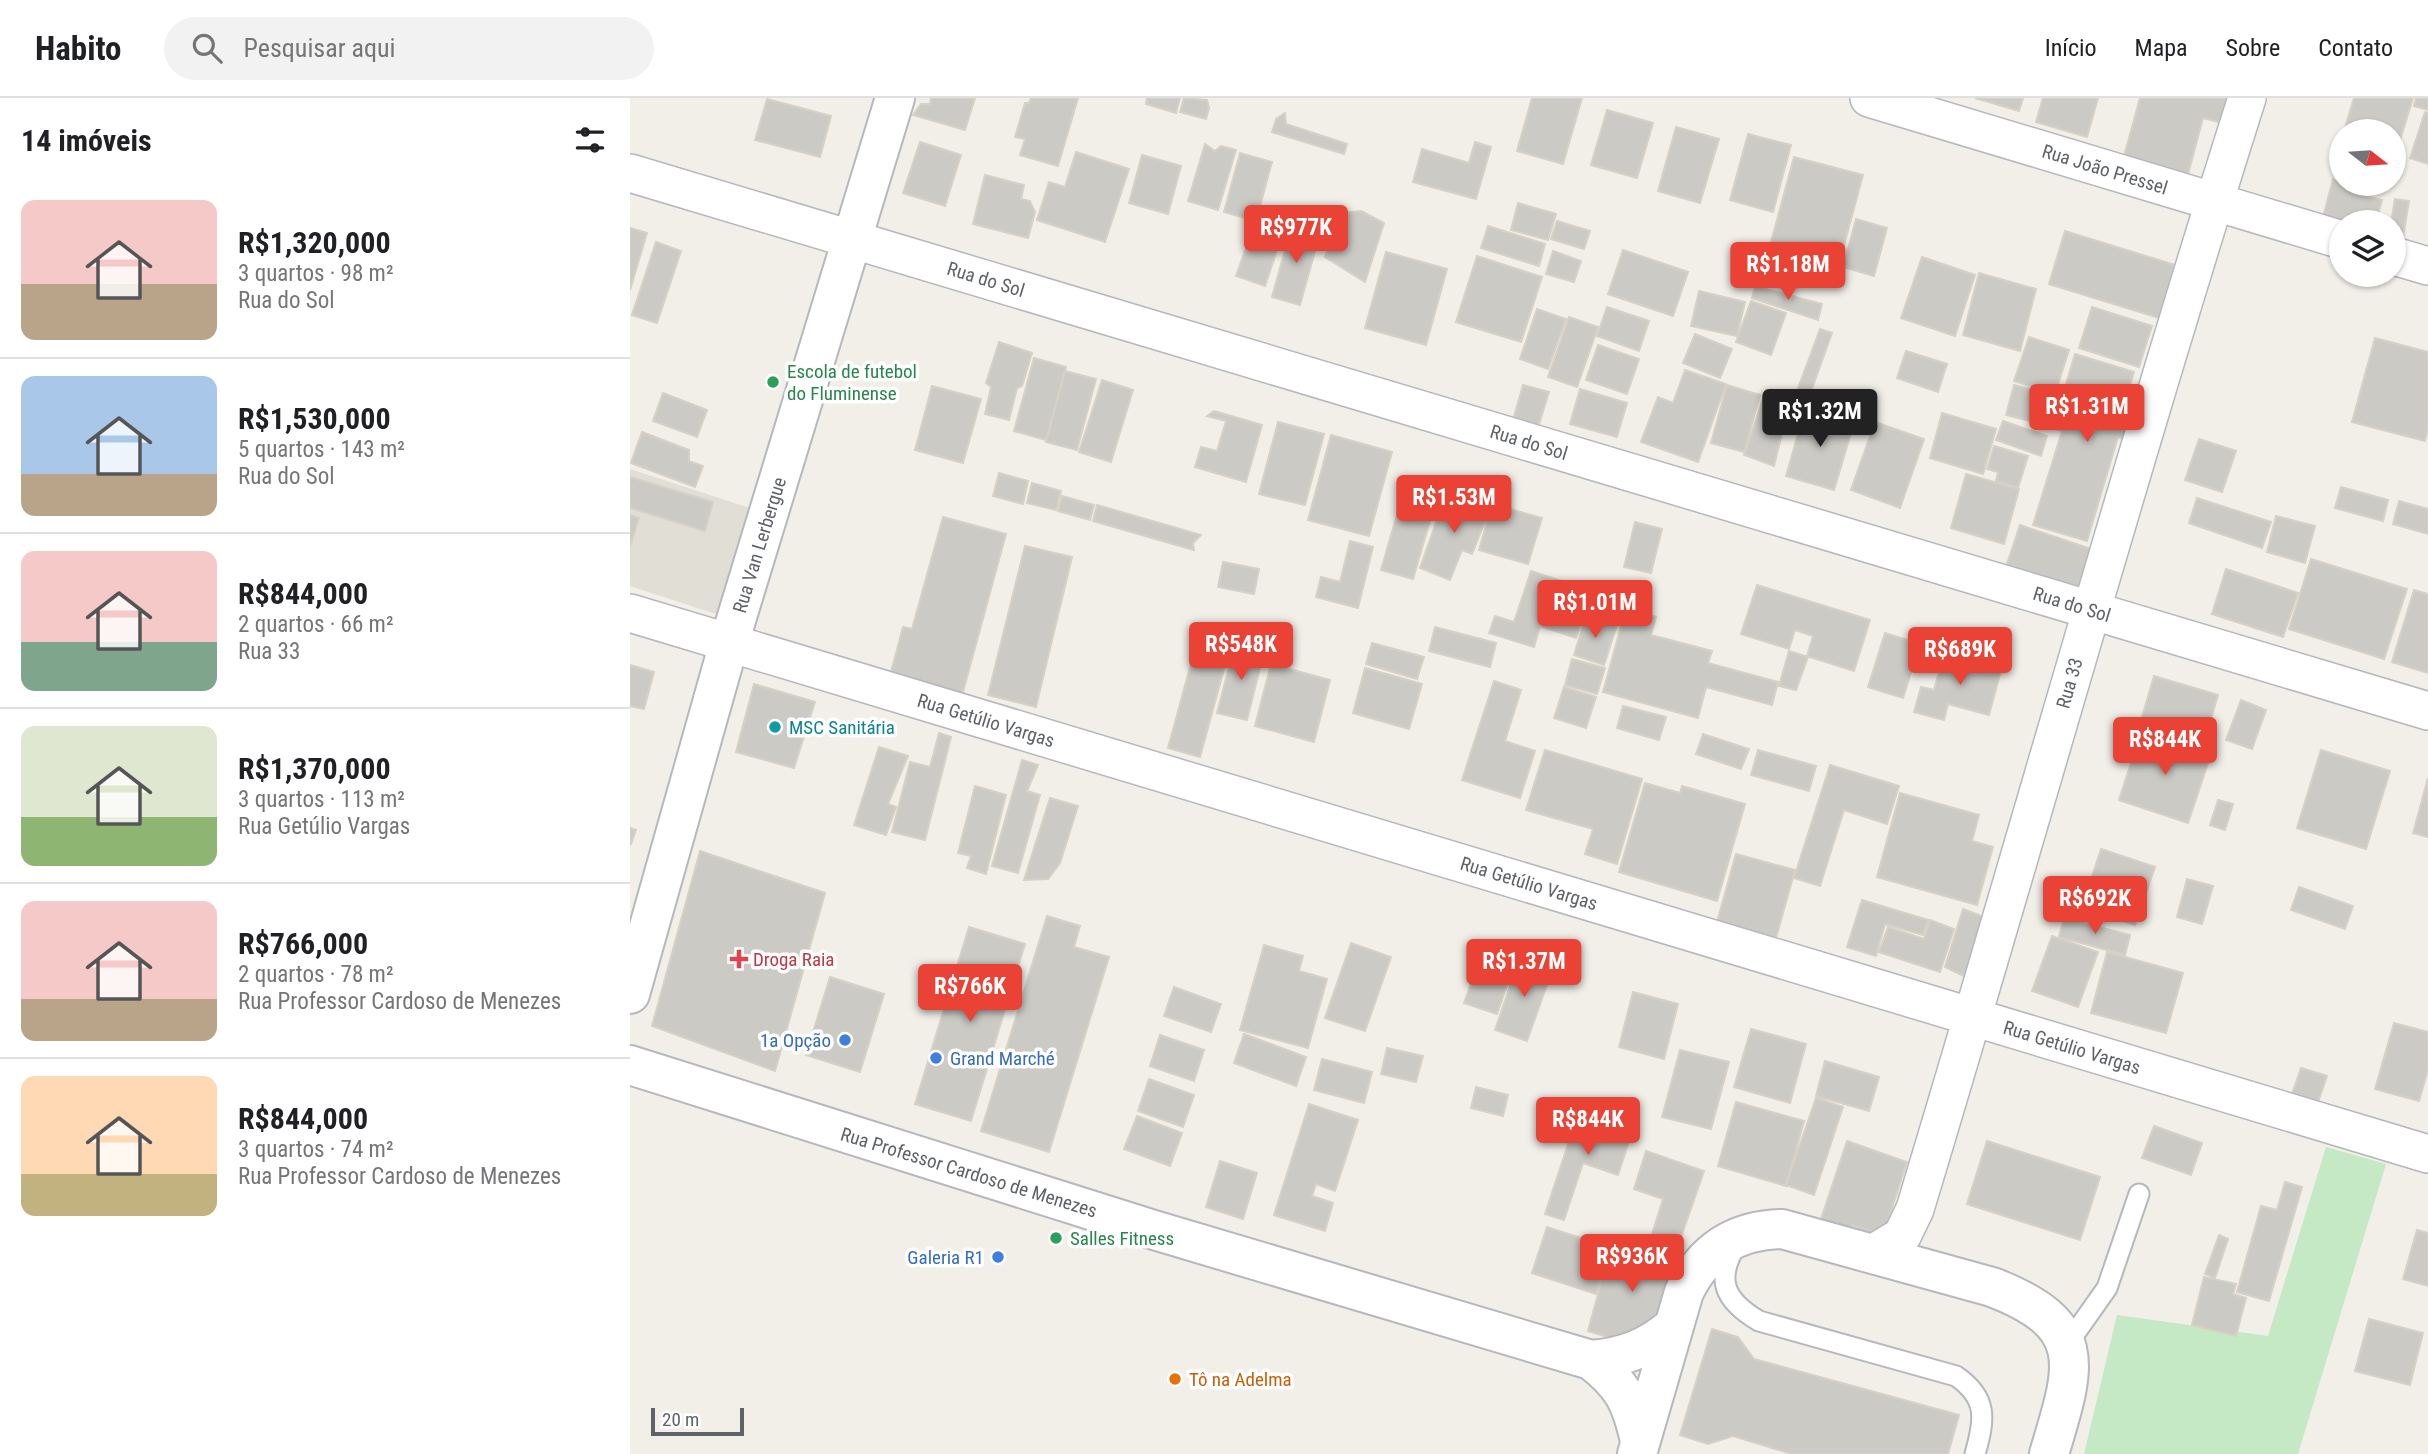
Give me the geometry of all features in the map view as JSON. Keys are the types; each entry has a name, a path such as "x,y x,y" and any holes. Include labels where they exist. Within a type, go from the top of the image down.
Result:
{"street":[{"name":"Rua Van Lerbergue","path":"630,994 729,643 854,240 895,98"},
{"name":"Rua João Pressel","path":"1869,98 2329,236"},
{"name":"Rua 33","path":"1874,1253 1902,1236 1910,1224 1973,1017 2090,610 2246,98"},
{"name":"Rua do Sol","path":"630,173 2428,711"},
{"path":"2406,260 2428,266"},
{"name":"Rua Getúlio Vargas","path":"630,613 2428,1154"},
{"name":"Rua Professor Cardoso de Menezes","path":"630,1065 1154,1230 1591,1360 1617,1358 1639,1351 1674,1326"},
{"path":"1639,1447 1684,1292 1702,1262 1728,1241 1744,1234 1782,1229 1874,1253 2018,1297 2049,1315 2061,1332 2066,1346 2070,1378 2055,1447"},
{"name":"Rua Professor Cardoso de Menezes","path":"1591,1360 1611,1376 1625,1393 1639,1447"}],"lane":[{"path":"2066,1346 2107,1288 2139,1194"},
{"path":"1744,1234 1726,1266 1724,1281 1728,1297 1759,1321 1956,1376 1971,1386 1979,1398 1983,1412 1975,1454"}],"shaded area":[{"path":"630,469 756,510 722,616 630,586"}],"green space":[{"path":"2326,1147 2386,1164 2298,1454 2084,1454 2117,1315 2268,1336"}],"building":[{"path":"931,98 975,98 965,130 913,115 921,104 930,104"},
{"path":"1031,98 1078,98 1058,166 1020,155 1025,139 1015,137 1025,103 1029,103"},
{"path":"1147,98 1180,98 1176,113 1146,104"},
{"path":"1184,98 1207,100 1209,108 1206,119 1180,112"},
{"path":"1532,98 1582,98 1563,164 1517,151"},
{"path":"1975,98 2023,98 2019,111"},
{"path":"2043,98 2098,98 2087,137 2036,122"},
{"path":"2140,98 2222,98 2233,101 2226,124 2203,118 2187,178 2123,160"},
{"path":"2354,98 2413,98 2406,121 2348,119"},
{"path":"2416,98 2428,98 2428,110 2414,106"},
{"path":"767,99 831,116 820,157 755,140"},
{"path":"1607,110 1653,123 1637,178 1591,165"},
{"path":"2425,112 2428,113 2428,164 2410,158"},
{"path":"1285,113 1286,124 1347,144 1344,154 1272,132 1276,119"},
{"path":"1676,127 1719,139 1700,203 1658,191"},
{"path":"1748,134 1791,145 1773,212 1730,200"},
{"path":"920,142 961,155 945,206 903,193"},
{"path":"1475,142 1491,147 1476,199 1413,182 1422,149 1469,163"},
{"path":"1205,144 1215,151 1221,146 1236,150 1218,210 1188,201"},
{"path":"1076,152 1129,169 1105,242 1037,220 1049,182 1065,187"},
{"path":"1240,153 1272,162 1256,221 1224,212"},
{"path":"1142,155 1181,166 1168,214 1129,203"},
{"path":"1794,157 1863,175 1836,275 1767,257"},
{"path":"985,175 1024,185 1021,199 1030,201 1035,212 1028,238 973,224"},
{"path":"2329,194 2382,200 2379,210 2329,210 2329,225 2321,225"},
{"path":"2395,199 2409,201 2406,219 2406,210 2393,210"},
{"path":"1518,203 1556,214 1548,240 1511,230"},
{"path":"1361,211 1384,223 1365,282 1325,257 1342,213"},
{"path":"1258,214 1286,223 1265,286 1236,276"},
{"path":"1856,219 1887,228 1874,276 1843,267"},
{"path":"1557,221 1590,231 1584,249 1551,239"},
{"path":"1292,225 1320,233 1300,305 1272,297"},
{"path":"1488,226 1545,244 1539,266 1481,248"},
{"path":"630,228 647,233 630,290"},
{"path":"2065,231 2175,265 2159,318 2049,284"},
{"path":"656,242 681,251 657,323 632,315"},
{"path":"1623,250 1688,272 1673,316 1608,294"},
{"path":"1553,251 1581,261 1574,282 1546,274"},
{"path":"1386,252 1447,269 1426,345 1365,328"},
{"path":"1477,256 1542,277 1521,342 1456,322"},
{"path":"1922,257 1975,275 1955,336 1901,318"},
{"path":"1979,273 2036,289 2020,351 1963,335"},
{"path":"1755,286 1822,304 1818,320 1752,298"},
{"path":"1699,291 1745,302 1737,336 1691,326"},
{"path":"1751,301 1786,313 1771,355 1736,342"},
{"path":"1607,307 1649,321 1639,351 1597,336"},
{"path":"2092,307 2152,326 2139,367 2079,348"},
{"path":"1537,309 1566,319 1548,369 1520,359"},
{"path":"1569,317 1598,327 1577,387 1548,377"},
{"path":"1820,329 1832,333 1804,411 1791,407"},
{"path":"1695,334 1732,349 1720,378 1683,363"},
{"path":"2029,337 2069,350 2055,394 2014,381"},
{"path":"2375,338 2428,352 2428,428 2425,441 2352,422"},
{"path":"999,342 1032,353 1022,386 1017,388 1009,420 985,414 991,387 986,383"},
{"path":"1598,345 1639,359 1627,394 1586,380"},
{"path":"1906,351 1947,364 1938,392 1897,378"},
{"path":"2075,354 2134,372 2127,394 2147,401 2134,442 2118,437 2087,541 2033,525 2062,431 2053,428"},
{"path":"1034,358 1066,367 1046,440 1014,431"},
{"path":"1685,370 1726,384 1698,462 1641,442 1658,397 1673,403"},
{"path":"1065,371 1096,379 1077,450 1046,442"},
{"path":"1102,380 1133,390 1111,462 1079,452"},
{"path":"1523,385 1549,392 1536,434 1511,427"},
{"path":"1727,385 1760,395 1744,452 1711,443"},
{"path":"2014,385 2043,392 2034,422 2006,415"},
{"path":"932,386 981,399 963,463 915,450"},
{"path":"1580,389 1627,403 1617,437 1570,424"},
{"path":"1766,390 1790,401 1774,466 1744,455"},
{"path":"663,393 707,410 697,437 653,421"},
{"path":"1805,409 1854,423 1834,490 1786,476"},
{"path":"1214,411 1262,425 1246,482 1195,467 1201,447 1217,451 1226,421 1207,416"},
{"path":"1942,413 1996,429 1983,474 1930,458"},
{"path":"2003,421 2047,436 2041,456 1996,440"},
{"path":"1278,422 1324,434 1305,505 1259,494"},
{"path":"1875,422 1924,439 1900,508 1851,490"},
{"path":"642,432 689,450 689,461 703,466 695,487 631,463"},
{"path":"1331,435 1392,452 1369,536 1308,520"},
{"path":"2199,439 2236,451 2222,492 2185,480"},
{"path":"1994,446 2028,456 2018,488 1996,481 1998,472 1987,469"},
{"path":"999,473 1028,481 1023,504 993,496"},
{"path":"1966,474 2019,489 2004,544 1951,528"},
{"path":"630,477 713,502 705,531 630,508"},
{"path":"1032,483 1061,491 1056,510 1027,503"},
{"path":"1406,483 1438,493 1413,579 1381,570"},
{"path":"2341,487 2388,500 2383,521 2335,508"},
{"path":"1447,492 1490,509 1472,554 1462,550 1450,580 1420,568"},
{"path":"1062,496 1094,505 1090,520 1058,511"},
{"path":"2197,498 2271,522 2262,548 2189,523"},
{"path":"2399,501 2428,509 2428,534 2393,524"},
{"path":"1492,504 1542,518 1528,564 1479,550"},
{"path":"1097,505 1201,535 1193,543 1194,550 1093,521"},
{"path":"630,515 639,518 630,547"},
{"path":"2276,516 2315,526 2305,563 2267,552"},
{"path":"943,517 1006,534 960,703 888,683 903,627 912,629"},
{"path":"1635,522 1662,529 1651,573 1624,567"},
{"path":"2020,525 2091,549 2075,597 2004,573"},
{"path":"1350,541 1373,547 1358,608 1316,597 1321,577 1340,582"},
{"path":"1025,546 1072,557 1036,707 988,695"},
{"path":"2311,559 2407,589 2384,659 2289,629"},
{"path":"1223,562 1259,569 1254,594 1218,587"},
{"path":"2226,569 2298,593 2283,637 2212,614"},
{"path":"1531,571 1592,591 1576,638 1540,626 1534,647 1489,633 1495,616 1514,622"},
{"path":"1757,585 1870,620 1854,671 1807,656 1813,636 1795,630 1789,649 1741,634"},
{"path":"2414,590 2428,594 2428,673 2392,662"},
{"path":"1626,608 1656,617 1651,635 1712,651 1708,663 1778,682 1772,705 1706,687 1698,718 1603,692"},
{"path":"1586,616 1617,625 1604,665 1574,655"},
{"path":"1435,627 1496,643 1490,667 1429,651"},
{"path":"1885,633 1920,644 1903,698 1868,687"},
{"path":"1199,634 1218,639 1227,658 1200,757 1168,748"},
{"path":"1242,641 1258,645 1255,654 1263,656 1247,720 1217,713 1234,648 1240,649"},
{"path":"1372,643 1424,657 1417,679 1366,664"},
{"path":"1789,651 1808,657 1796,690 1779,686"},
{"path":"1945,651 2002,667 1989,715 1948,704 1944,720 1914,712 1921,687 1934,690"},
{"path":"1572,659 1605,668 1597,694 1565,685"},
{"path":"1271,664 1330,680 1314,742 1255,726"},
{"path":"630,665 654,672 644,709 630,706"},
{"path":"1365,668 1422,684 1409,729 1353,713"},
{"path":"2154,676 2218,695 2206,736 2142,717"},
{"path":"1494,681 1521,690 1505,741 1535,751 1520,798 1462,780"},
{"name":"MSC Sanitária","path":"754,684 815,702 794,768 736,752"},
{"path":"1564,687 1596,697 1586,728 1554,718"},
{"path":"2241,700 2266,710 2252,749 2226,740"},
{"path":"1623,706 1666,717 1659,740 1617,728"},
{"path":"2141,731 2211,754 2188,823 2119,800"},
{"path":"939,733 951,737 925,840 892,832 910,762 930,767"},
{"path":"1703,734 1749,749 1741,769 1696,754"},
{"path":"879,747 908,756 888,804 896,807 886,835 854,825"},
{"path":"1545,750 1642,779 1617,864 1585,854 1593,829 1526,810"},
{"path":"1758,750 1816,766 1809,791 1751,775"},
{"path":"2321,750 2390,771 2366,849 2297,828"},
{"path":"1022,760 1038,765 1027,791 1040,795 1018,873 992,866"},
{"path":"1830,765 1899,786 1887,824 1844,810 1820,886 1794,878"},
{"path":"2428,778 2428,837 2413,833"},
{"path":"1645,783 1680,793 1682,786 1745,804 1717,901 1619,872"},
{"path":"975,786 1006,795 986,874 967,868 971,856 958,853"},
{"path":"1900,793 1979,815 1972,841 1993,847 1977,905 1877,877"},
{"path":"1050,798 1078,806 1060,863 1048,879 1024,880"},
{"path":"2218,800 2233,804 2225,830 2210,825"},
{"path":"630,828 636,830 631,844 630,844"},
{"path":"2101,849 2155,867 2135,925 2082,907"},
{"name":"Droga Raia","path":"700,851 825,893 775,1071 652,1026"},
{"path":"1736,854 1795,870 1776,938 1717,922"},
{"path":"2187,879 2213,886 2202,924 2177,917"},
{"path":"2299,887 2353,906 2345,929 2291,910"},
{"path":"1862,900 1928,920 1923,935 1885,924 1876,956 1847,947"},
{"path":"1963,909 1992,920 1974,981 1945,967"},
{"path":"1047,916 1080,926 1074,947 1109,957 1049,1152 981,1131"},
{"path":"2064,918 2130,935 2125,955 2059,937"},
{"path":"1930,920 1954,929 1940,972 1879,952 1888,927 1924,939"},
{"path":"969,927 1025,944 971,1121 915,1104"},
{"path":"2052,936 2098,952 2078,1007 2032,991"},
{"path":"1351,943 1391,957 1365,1031 1325,1018"},
{"path":"1264,945 1303,956 1299,971 1327,979 1308,1048 1240,1030"},
{"path":"1483,949 1516,960 1497,1014 1464,1003"},
{"path":"2107,952 2183,973 2166,1033 2091,1013"},
{"path":"1520,957 1553,968 1527,1041 1495,1030"},
{"path":"830,977 884,994 860,1072 806,1055"},
{"path":"1174,987 1221,1004 1211,1032 1164,1016"},
{"path":"1633,992 1678,1004 1664,1059 1619,1047"},
{"path":"2394,1023 2428,1032 2428,1070 2419,1101 2375,1089"},
{"path":"1751,1029 1806,1044 1790,1103 1734,1087"},
{"path":"1244,1034 1306,1057 1296,1086 1234,1063"},
{"path":"1160,1035 1204,1050 1194,1081 1150,1066"},
{"path":"1387,1048 1423,1056 1416,1082 1381,1074"},
{"path":"1680,1050 1729,1062 1711,1129 1662,1117"},
{"path":"1322,1059 1372,1072 1364,1103 1314,1090"},
{"path":"1825,1061 1879,1077 1869,1111 1816,1096"},
{"path":"2301,1068 2327,1076 2316,1108 2290,1100"},
{"path":"1149,1079 1194,1095 1183,1127 1138,1111"},
{"path":"1476,1087 1508,1095 1503,1116 1471,1108"},
{"path":"1816,1098 1843,1107 1814,1195 1786,1185"},
{"path":"1736,1102 1804,1121 1786,1186 1718,1166"},
{"path":"1309,1104 1358,1120 1335,1191 1316,1184 1312,1196 1333,1203 1325,1231 1274,1215"},
{"path":"1579,1111 1633,1129 1618,1175 1583,1163 1564,1220 1545,1214"},
{"path":"1137,1116 1182,1133 1170,1166 1124,1149"},
{"path":"2154,1126 2202,1143 2191,1175 2142,1158"},
{"path":"1847,1141 1907,1162 1883,1236 1852,1225 1850,1232 1820,1222"},
{"path":"1987,1141 2100,1177 2080,1240 1967,1204"},
{"path":"1646,1151 1704,1171 1679,1243 1652,1234 1663,1199 1634,1189"},
{"path":"1220,1161 1257,1173 1243,1219 1206,1207"},
{"path":"2285,1182 2302,1187 2269,1301 2237,1292 2261,1206 2277,1210"},
{"path":"1547,1227 1611,1248 1596,1294 1532,1273"},
{"path":"2417,1230 2428,1233 2428,1286 2403,1279"},
{"path":"2219,1235 2228,1239 2215,1278 2205,1274"},
{"path":"1613,1239 1676,1257 1650,1350 1588,1331"},
{"path":"2204,1277 2236,1284 2233,1294 2246,1298 2236,1336 2192,1325"},
{"path":"2369,1319 2423,1333 2410,1385 2355,1371"},
{"path":"1712,1329 1738,1337 1754,1359 1959,1415 1948,1454 1792,1454 1733,1436 1708,1444 1680,1435"}],"place":[{"name":"Escola de futebol do Fluminense","path":"773,382"},
{"name":"MSC Sanitária","path":"775,727"},
{"name":"Droga Raia","path":"739,959"},
{"name":"1a Opção","path":"845,1040"},
{"name":"Grand Marché","path":"936,1058"},
{"name":"Salles Fitness","path":"1056,1238"},
{"name":"Galeria R1","path":"998,1257"},
{"name":"Tô na Adelma","path":"1175,1379"}]}
